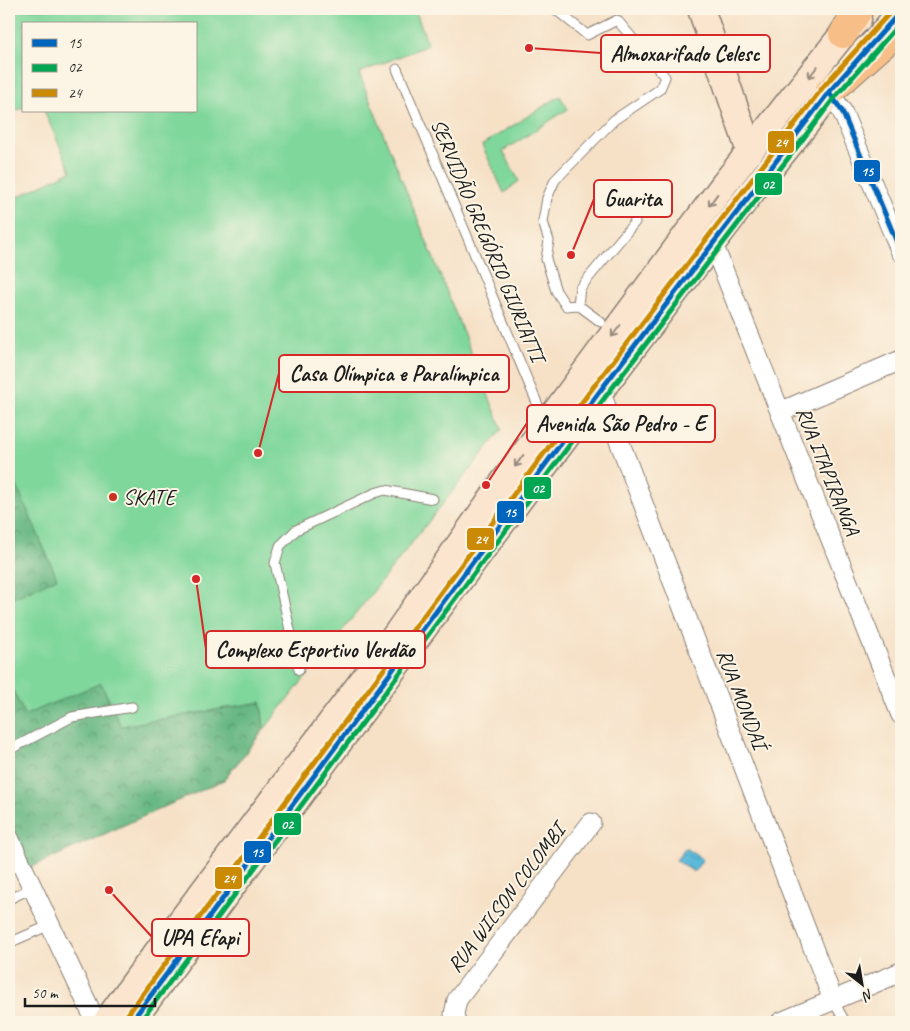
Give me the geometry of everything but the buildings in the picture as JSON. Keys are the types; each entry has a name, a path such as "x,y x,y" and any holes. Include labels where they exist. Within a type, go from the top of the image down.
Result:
{"highway":[{"path":"843,34 859,9"},
{"path":"830,92 901,28"}],"main road":[{"path":"700,9 750,152"},
{"path":"106,1022 376,663 546,424 725,184 843,34 868,9"},
{"path":"131,1022 600,391 830,92 901,11"}],"street":[{"path":"830,92 842,111 901,252"},
{"name":"RUA ITAPIRANGA","path":"713,244 901,714"},
{"path":"780,412 901,360"},
{"name":"RUA MONDAÍ","path":"600,391 833,1000"},
{"name":"RUA WILSON COLOMBI","path":"456,1022 454,1014 457,1000 591,823"},
{"path":"9,838 96,1022"},
{"path":"781,1022 901,972"}],"lane":[{"path":"555,9 587,35 617,20 664,77 660,89 614,120 555,180 547,198 543,222 549,241 546,259 556,291 566,306 578,305 601,322"},
{"name":"SERVIDÃO GREGÓRIO GIURIATTI","path":"397,69 546,424"},
{"path":"578,305 580,288 634,222"},
{"path":"299,670 275,563 280,546 296,530 375,493 385,490 433,499"},
{"path":"9,750 72,717 132,707"},
{"path":"9,899 32,888"},
{"path":"9,943 50,925"},
{"name":"RUA MONDAÍ","path":"833,1000 845,1022"}],"green space":[{"path":"9,9 415,9 428,45 359,73 502,429 224,780 9,828 9,201 71,171 44,112 198,112 198,22 22,22 22,108 9,114"},
{"path":"560,96 568,109 503,151 519,181 504,193 482,145"},
{"path":"9,468 57,578 9,600"},
{"path":"9,683 25,715 101,683 121,726 261,702 264,729 224,780 27,869 9,828"}],"water":[{"path":"686,848 703,859 694,872 676,860"}],"transit line":[{"name":"24","path":"125,1018 594,386 823,87 893,9"},
{"name":"15","path":"131,1022 600,391 829,92 901,11"},
{"name":"02","path":"140,1022 606,396 835,97 901,22"},
{"name":"15","path":"829,92 842,111 901,252"}],"place":[{"name":"Almoxarifado Celesc","path":"529,48"},
{"name":"Guarita","path":"571,255"},
{"name":"Casa Olímpica e Paralímpica","path":"258,453"},
{"name":"Avenida São Pedro - E","path":"486,485"},
{"name":"SKATE","path":"113,497"},
{"name":"Complexo Esportivo Verdão","path":"196,579"},
{"name":"UPA Efapi","path":"109,890"}]}
